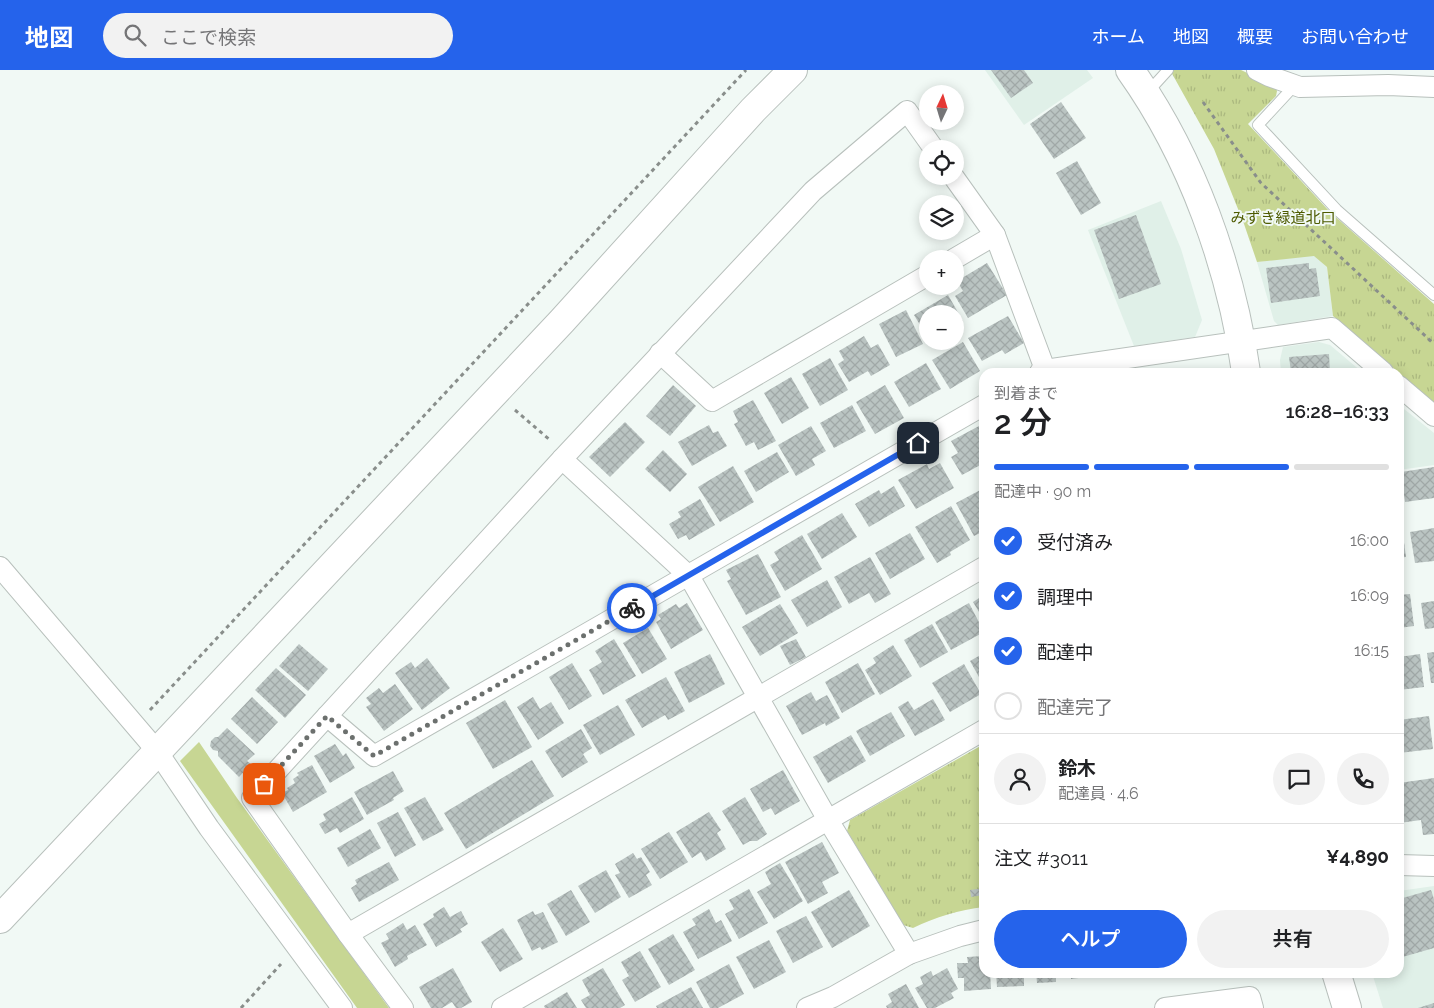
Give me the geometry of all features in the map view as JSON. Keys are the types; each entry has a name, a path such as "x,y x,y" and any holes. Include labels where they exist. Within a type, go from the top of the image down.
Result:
{"street":[{"path":"0,919 556,328 753,110 793,70"},
{"path":"1130,70 1173,142 1204,209 1217,245 1241,342 1245,368"},
{"path":"1258,70 1300,86 1388,85 1434,87"},
{"path":"403,1008 252,798 660,353 813,191 907,111 928,140"},
{"path":"959,185 994,235 1043,368"},
{"path":"964,253 994,235"},
{"path":"660,353 712,401 919,279"},
{"path":"1070,368 1332,328 1378,368"},
{"path":"1404,390 1434,416"},
{"path":"327,716 374,756 979,408"},
{"path":"564,457 689,576 828,820 909,954"},
{"path":"0,567 157,751 209,828 342,1008"},
{"path":"348,934 979,570"},
{"path":"502,1008 979,733"},
{"path":"1404,865 1434,866"},
{"path":"807,1008 833,997 909,954 979,931"},
{"path":"1338,978 1347,1008"},
{"path":"1165,1008 1250,997 1253,1008"}],"lane":[{"path":"1146,94 1168,70"},
{"path":"1295,85 1258,124 1338,210 1434,295"}],"path":[{"path":"136,726 746,70"},
{"path":"1203,102 1261,183 1434,344"},
{"path":"509,404 564,457"},
{"path":"241,1008 298,946"}],"shaded area":[{"path":"985,70 1087,70 1093,78 1024,125"},
{"path":"1161,201 1181,249 1202,320 1195,337 1134,346 1088,230"},
{"path":"1314,255 1327,267 1333,316 1278,325 1274,321 1257,262"},
{"path":"1319,342 1330,345 1357,368 1281,368 1280,360 1283,347"},
{"path":"1404,409 1434,433 1434,465 1404,469"},
{"path":"1434,886 1434,1008 1383,1008 1374,978 1404,978 1404,890"}],"green space":[{"name":"みずき緑道北口","path":"1170,70 1241,70 1264,81 1274,83 1277,91 1276,96 1248,124 1330,212 1434,304 1434,403 1404,377 1404,368 1393,368 1333,316 1327,267 1314,256 1257,262 1214,149"},
{"path":"199,742 237,798 389,1008 357,1008 180,761"},
{"path":"979,747 979,908 948,914 913,928 903,925 847,831 850,820"}],"building":[{"path":"991,70 1024,70 1033,83 1011,98"},
{"path":"1061,102 1086,138 1054,159 1030,124"},
{"path":"1077,161 1101,203 1081,215 1056,173"},
{"path":"1136,215 1161,284 1119,299 1094,230"},
{"path":"987,263 1007,295 968,318 964,311 964,305 960,305 955,296 964,295 964,277"},
{"path":"1309,263 1309,269 1316,268 1320,296 1271,303 1266,268"},
{"path":"948,295 954,305 931,305"},
{"path":"906,310 919,336 919,346 896,357 879,324"},
{"path":"919,312 919,323 914,315"},
{"path":"1008,316 1024,343 1005,354 1002,350 982,361 968,338"},
{"path":"864,336 871,348 878,344 890,365 871,376 868,371 849,382 838,364 844,360 839,351"},
{"path":"964,344 979,372 950,389 932,360 949,350 964,350"},
{"path":"1329,354 1330,368 1290,368 1289,357"},
{"path":"830,358 848,390 820,406 802,374"},
{"path":"926,363 941,389 909,407 894,382"},
{"path":"791,377 809,408 782,424 764,393"},
{"path":"673,385 696,406 670,436 646,416"},
{"path":"885,385 904,418 875,434 856,402"},
{"path":"753,400 776,441 758,450 754,442 746,446 734,424 738,422 733,411"},
{"path":"852,405 866,431 834,448 820,423"},
{"path":"625,422 645,442 610,477 589,457"},
{"path":"709,425 713,433 718,431 727,446 692,466 678,442"},
{"path":"811,426 826,451 812,459 815,465 796,476 778,445"},
{"path":"979,426 979,466 962,475 951,457 958,453 951,441"},
{"path":"663,450 687,474 670,492 645,469"},
{"path":"777,452 789,472 756,492 744,471"},
{"path":"940,463 954,488 916,509 898,480 927,464 929,469"},
{"path":"733,466 754,502 720,522 698,487"},
{"path":"1434,467 1434,498 1405,502 1404,472"},
{"path":"894,486 905,506 869,527 855,504 879,490 881,494"},
{"path":"979,491 979,534 974,536 956,503"},
{"path":"700,499 715,525 689,540 686,535 678,539 669,524 681,517 678,512"},
{"path":"951,506 970,540 950,552 951,555 937,563 915,527"},
{"path":"842,513 857,537 822,559 807,534"},
{"path":"1434,528 1434,561 1415,563 1410,532"},
{"path":"910,533 925,559 890,579 875,553"},
{"path":"802,535 822,569 785,591 770,565 779,560 774,552"},
{"path":"758,554 781,597 746,615 727,581 731,579 726,570"},
{"path":"870,557 891,594 875,603 869,593 849,604 834,577"},
{"path":"827,580 842,607 807,627 791,600"},
{"path":"1410,594 1414,626 1404,627 1404,595"},
{"path":"979,598 979,612 973,602"},
{"path":"1434,601 1434,628 1425,629 1421,603"},
{"path":"687,603 703,630 671,649 656,622 661,619 658,615 676,604 679,608"},
{"path":"969,603 979,622 979,635 951,650 935,622"},
{"path":"780,604 798,633 760,656 742,627"},
{"path":"932,624 948,652 920,668 904,640"},
{"path":"648,628 667,659 642,674 623,643"},
{"path":"614,639 636,676 603,695 589,670 602,662 595,651"},
{"path":"796,639 806,657 790,665 780,646"},
{"path":"299,644 328,669 308,691 279,666"},
{"path":"893,645 912,676 880,695 865,670 876,663 873,658"},
{"path":"1434,652 1434,683 1431,683 1427,653"},
{"path":"710,654 725,684 689,703 674,672"},
{"path":"1420,654 1424,687 1404,689 1404,656"},
{"path":"979,656 979,677 970,661"},
{"path":"427,658 450,688 422,710 395,673 411,662 415,668"},
{"path":"572,663 592,696 569,710 549,677"},
{"path":"858,663 875,694 842,713 825,682"},
{"path":"964,664 979,690 979,695 950,712 932,683"},
{"path":"276,668 306,695 285,718 255,690"},
{"path":"666,677 685,711 668,720 665,715 642,728 625,700"},
{"path":"395,684 413,709 384,731 366,707 371,704 366,698 379,688 383,693"},
{"path":"811,692 816,701 827,695 840,718 826,726 825,723 802,735 786,706"},
{"path":"252,697 278,722 257,744 231,719"},
{"path":"533,697 540,709 551,702 564,723 538,740 517,707"},
{"path":"933,699 945,720 915,736 898,707 908,701 914,710"},
{"path":"505,700 532,747 493,769 466,723"},
{"path":"618,705 635,735 600,755 583,725"},
{"path":"891,712 905,736 870,756 856,731"},
{"path":"1429,716 1433,749 1404,752 1404,719"},
{"path":"227,728 255,754 247,761 251,764 239,777 218,756 218,751 213,750 210,746 211,741"},
{"path":"581,729 592,748 583,754 588,762 562,778 545,751"},
{"path":"851,735 866,761 828,783 813,757"},
{"path":"335,744 343,756 346,753 355,768 330,783 314,756"},
{"path":"532,760 554,796 466,849 444,813"},
{"path":"312,765 327,792 293,812 282,793 295,783 293,779 299,775 297,773"},
{"path":"783,770 800,801 775,815 771,808 763,812 750,789"},
{"path":"393,771 404,791 393,798 394,800 367,815 354,792"},
{"path":"1434,778 1434,834 1423,835 1421,820 1404,822 1404,782"},
{"path":"352,797 364,819 340,833 337,828 325,834 319,824 326,820 323,814"},
{"path":"425,797 444,830 423,841 404,808"},
{"path":"745,797 767,834 757,841 750,841 743,845 722,811"},
{"path":"398,812 416,845 395,857 377,823"},
{"path":"709,812 721,830 717,833 726,849 706,861 701,852 692,858 676,832"},
{"path":"370,829 381,848 348,867 337,848"},
{"path":"669,832 688,862 660,879 641,849"},
{"path":"822,842 839,873 822,882 828,893 808,904 785,862"},
{"path":"633,853 637,859 641,857 650,872 646,875 652,885 629,898 615,875 620,873 615,864"},
{"path":"389,862 399,880 359,902 351,888 357,884 355,880"},
{"path":"780,863 803,901 774,919 757,892 771,884 765,872"},
{"path":"606,870 621,897 595,913 578,886"},
{"path":"749,889 768,923 739,939 725,914 734,909 729,900"},
{"path":"979,889 979,896 971,897 970,890"},
{"path":"571,890 590,922 566,936 547,904"},
{"path":"849,890 870,926 832,948 811,912"},
{"path":"1431,890 1434,899 1434,948 1404,957 1404,898"},
{"path":"444,907 450,917 461,911 468,924 460,929 462,932 436,947 423,924"},
{"path":"709,909 716,923 721,920 732,941 698,959 683,932 696,925 692,919"},
{"path":"533,911 535,915 543,912 558,942 542,950 540,947 532,951 517,920"},
{"path":"806,916 823,947 793,963 776,931"},
{"path":"403,923 407,930 415,925 427,945 407,956 408,959 395,967 381,943 389,939 386,934"},
{"path":"503,928 523,959 500,972 481,942"},
{"path":"673,934 695,970 669,985 648,949"},
{"path":"769,940 786,972 754,989 736,957"},
{"path":"640,951 661,987 635,1002 622,980 629,976 621,962"},
{"path":"979,956 979,978 990,978 991,989 964,991 964,978 958,978 957,963 968,963 967,957"},
{"path":"729,964 744,994 718,1008 710,1008 696,982"},
{"path":"453,968 472,1002 461,1008 456,1008 452,1002 442,1008 431,1008 419,987"},
{"path":"603,968 625,1005 620,1008 586,1008 581,1000 590,995 582,980"},
{"path":"947,968 958,989 951,993 954,998 935,1008 927,1008 915,988 923,984 920,977 931,971 933,976"},
{"path":"996,978 1024,978 1024,986 997,987"},
{"path":"1037,978 1056,978 1056,982 1037,983"},
{"path":"906,984 919,1008 887,1008 886,1006 892,1002 888,994"},
{"path":"691,987 703,1008 657,1008 656,1006"},
{"path":"567,992 577,1008 545,1008 544,1006"},
{"path":"1434,1003 1434,1008 1418,1008"}],"way so far":[{"path":"264,784 327,716 374,756 632,608"}],"route":[{"path":"632,608 918,443"}]}
